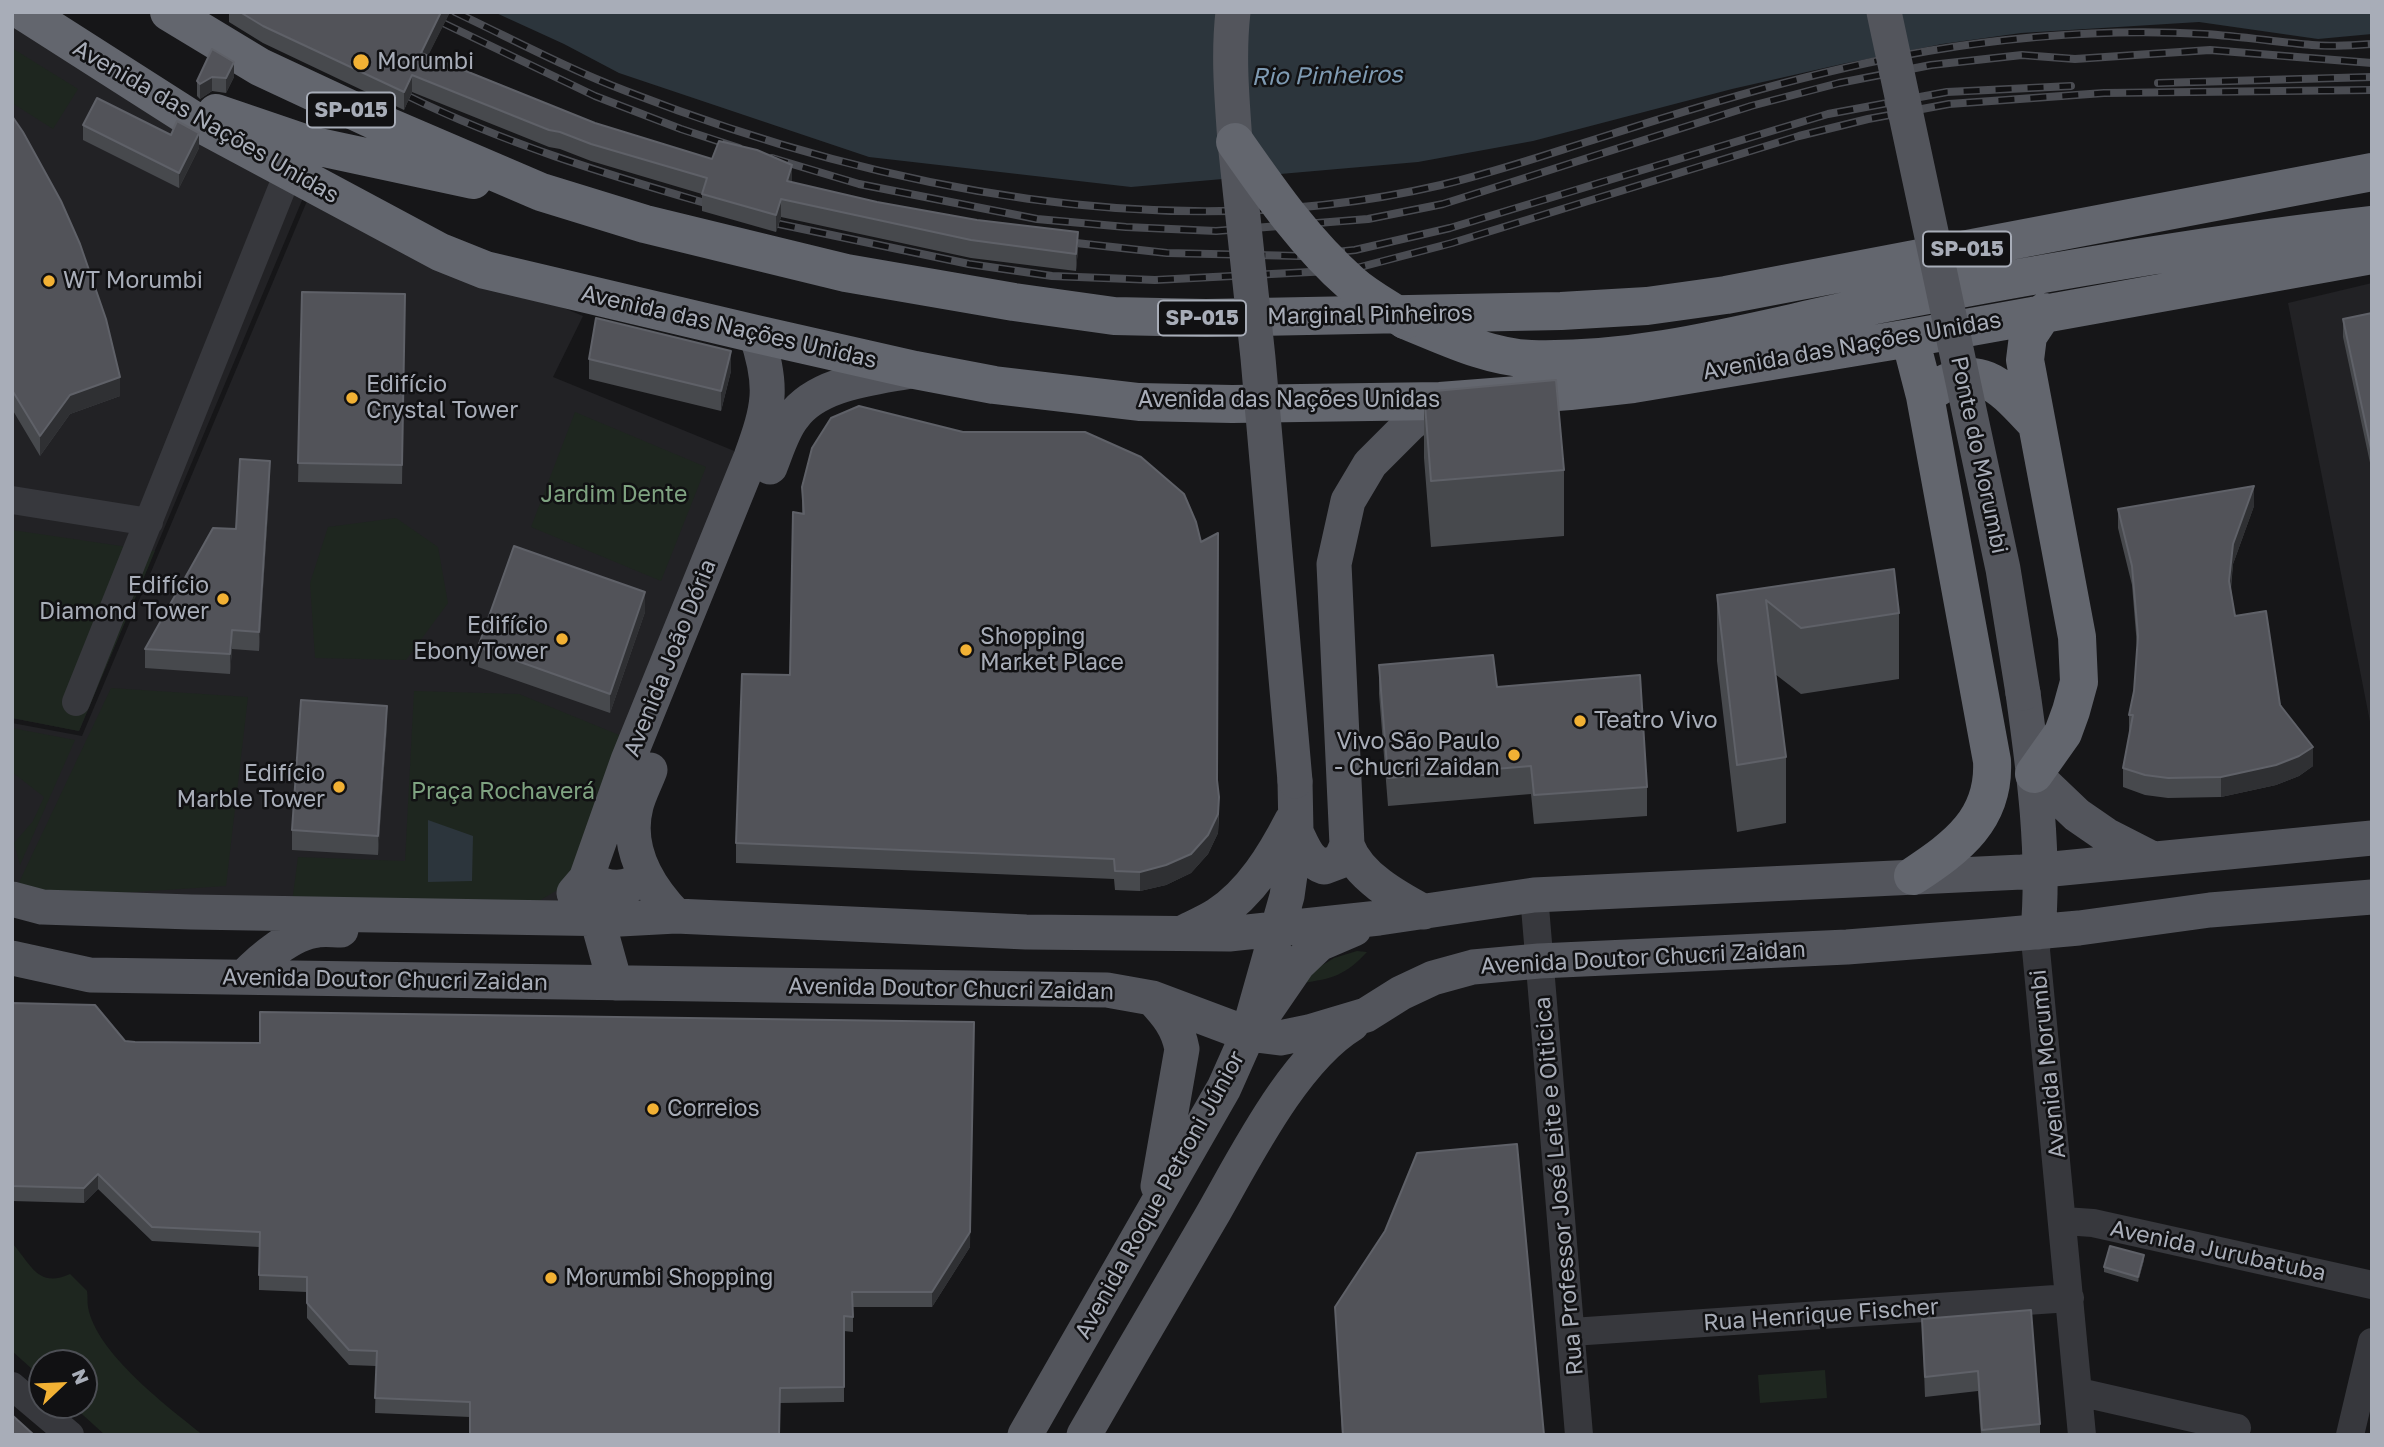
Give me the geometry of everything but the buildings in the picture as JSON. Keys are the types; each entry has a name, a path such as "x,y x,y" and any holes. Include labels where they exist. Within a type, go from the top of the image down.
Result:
{"highway":[{"name":"Avenida das Nações Unidas","path":"24,12 190,118 288,173 440,253 485,270 915,370 994,385 1139,401 1232,404 1440,401 1633,384 1910,338 2044,312 2369,225"},
{"name":"SP-015","path":"169,12 260,67 380,123 541,192"},
{"path":"142,88 310,145 427,171 541,192"},
{"path":"1235,142 1280,206 1354,286 1405,320 1472,348 1528,359 1643,354 1872,306 2094,264 2211,245 2369,225"},
{"name":"SP-015","path":"2227,198 2372,172"},
{"name":"Marginal Pinheiros","path":"541,192 645,224 846,273 1114,316 1206,318 1560,311 1647,306 1726,295 2227,198"},
{"path":"2227,198 2321,201 2369,225"},
{"path":"2035,774 2063,733 2079,681 2077,637 2025,360 2028,336 2044,312"},
{"path":"1910,338 1924,396 1993,777 1990,795 1977,820 1950,852 1913,876"},
{"path":"1924,396 1957,378 1975,376 1992,382 2005,391 2035,422"}],"main road":[{"path":"1233,12 1230,36 1235,142 1258,358 1295,809 1315,864 1324,867 1340,861 1347,845"},
{"name":"Ponte do Morumbi","path":"1884,12 1992,515 2024,693"},
{"name":"Avenida João Dória","path":"586,879 628,760 766,414 769,385 756,334"},
{"name":"Avenida João Dória","path":"676,916 657,897 646,876 634,841 636,806 785,429 804,405 825,393 867,380 915,370"},
{"path":"1424,912 1381,886 1351,855 1347,845 1334,565 1348,501 1370,464 1411,423 1440,401"},
{"name":"Avenida Morumbi","path":"2024,693 2035,774 2041,870 2038,932"},
{"path":"2035,774 2077,815 2106,835 2153,859"},
{"path":"1182,934 1219,914 1237,898 1277,849 1295,809"},
{"name":"Avenida Roque Petroni Júnior","path":"1025,1435 1224,1088 1248,1034 1290,880 1295,809"},
{"path":"12,899 42,907 67,908 598,919 676,916 1011,932 1228,933 1379,918 1534,895 2041,870 2372,838"},
{"path":"586,879 604,887 619,888 629,887 646,876"},
{"path":"536,918 559,906 586,879"},
{"path":"586,879 615,983"},
{"name":"Avenida Doutor Chucri Zaidan","path":"12,958 90,975 1107,990 1152,998 1248,1034 1280,1038 1366,1015 1401,993 1433,978 1473,967 1539,961 1847,947 2038,932 2210,910 2372,897"},
{"path":"244,977 269,954 303,935 316,930 372,930 384,915"},
{"path":"1248,1034 1298,964 1319,944 1379,918"},
{"path":"1152,998 1173,1022 1180,1035 1182,1049 1153,1211"},
{"path":"1084,1435 1271,1114 1326,1044 1343,1029 1366,1015"}],"street":[{"path":"76,702 288,173"},
{"path":"12,500 149,522"},
{"name":"Rua Professor José Leite e Oiticica","path":"1534,895 1579,1435"},
{"name":"Avenida Morumbi","path":"2038,932 2036,950 2082,1435"},
{"name":"Avenida Jurubatuba","path":"2063,1221 2093,1223 2372,1285"},
{"name":"Rua Henrique Fischer","path":"1572,1332 2070,1298"},
{"path":"2350,1435 2372,1342"},
{"path":"12,1386 71,1435"},
{"path":"2079,1392 2237,1428"}],"shaded area":[{"path":"12,23 303,198 79,731 12,718"},
{"path":"307,201 583,316 553,377 749,457 559,906 12,898 12,723 82,736"},
{"path":"2372,283 2372,732 2288,303"}],"green space":[{"path":"12,48 78,89 53,129 12,103"},
{"name":"Jardim Dente","path":"575,412 706,467 661,581 531,527"},
{"path":"396,518 438,547 448,603 406,660 315,658 310,583 328,527"},
{"path":"12,530 155,551 79,731 12,718"},
{"path":"111,688 248,697 226,886 121,893 14,893"},
{"name":"Praça Rochaverá","path":"414,691 519,694 624,737 571,882 532,905 292,902 298,857 405,861"},
{"path":"12,728 75,740 20,865 14,843 33,821 44,797 12,772"},
{"path":"1357,951 1367,952 1345,971 1322,980 1302,983 1300,979 1334,958"},
{"path":"12,1243 36,1272 50,1278 70,1274 87,1291 88,1307 94,1325 104,1342 135,1378 203,1435 105,1435 87,1419 98,1419 98,1349 28,1349 28,1365 12,1351"},
{"path":"1825,1370 1827,1398 1760,1403 1758,1375"}],"water":[{"name":"Rio Pinheiros","path":"494,12 2372,12 2372,34 2318,39 2199,22 2021,33 1942,44 1842,64 1732,89 1533,141 1418,162 1131,187 869,157 619,73"},
{"path":"428,820 473,836 472,881 428,882"}],"railway":[{"path":"455,12 626,91 723,126 823,156 925,181 1028,199 1132,209 1236,211 1339,203 1441,185 1759,90 1843,68 1962,46 2065,35 2135,32 2218,35 2320,46 2372,44"},
{"path":"443,23 595,96 739,148"},
{"path":"772,158 859,184 1037,219 1216,231 1368,219 1443,204 1751,106 1839,83 1931,65 2022,55 2075,59 2210,50 2372,63"},
{"path":"2158,83 2372,77"},
{"path":"1058,241 1167,253 1300,256 1355,250 1450,228 1828,114 1947,92 2071,86"},
{"path":"779,224 969,264 1052,276 1155,280 1349,270 1452,243 1799,136 1868,119 1949,104 2104,93 2372,90"},
{"path":"410,97 518,143 592,169 705,203"}],"place":[{"name":"Morumbi","path":"361,62"},
{"name":"WT Morumbi","path":"49,281"},
{"name":"Edifício Crystal Tower","path":"352,398"},
{"name":"Edifício Diamond Tower","path":"223,599"},
{"name":"Edifício EbonyTower","path":"562,639"},
{"name":"Shopping Market Place","path":"966,650"},
{"name":"Teatro Vivo","path":"1580,721"},
{"name":"Vivo São Paulo - Chucri Zaidan","path":"1514,755"},
{"name":"Edifício Marble Tower","path":"339,787"},
{"name":"Correios","path":"653,1109"},
{"name":"Morumbi Shopping","path":"551,1278"}]}
